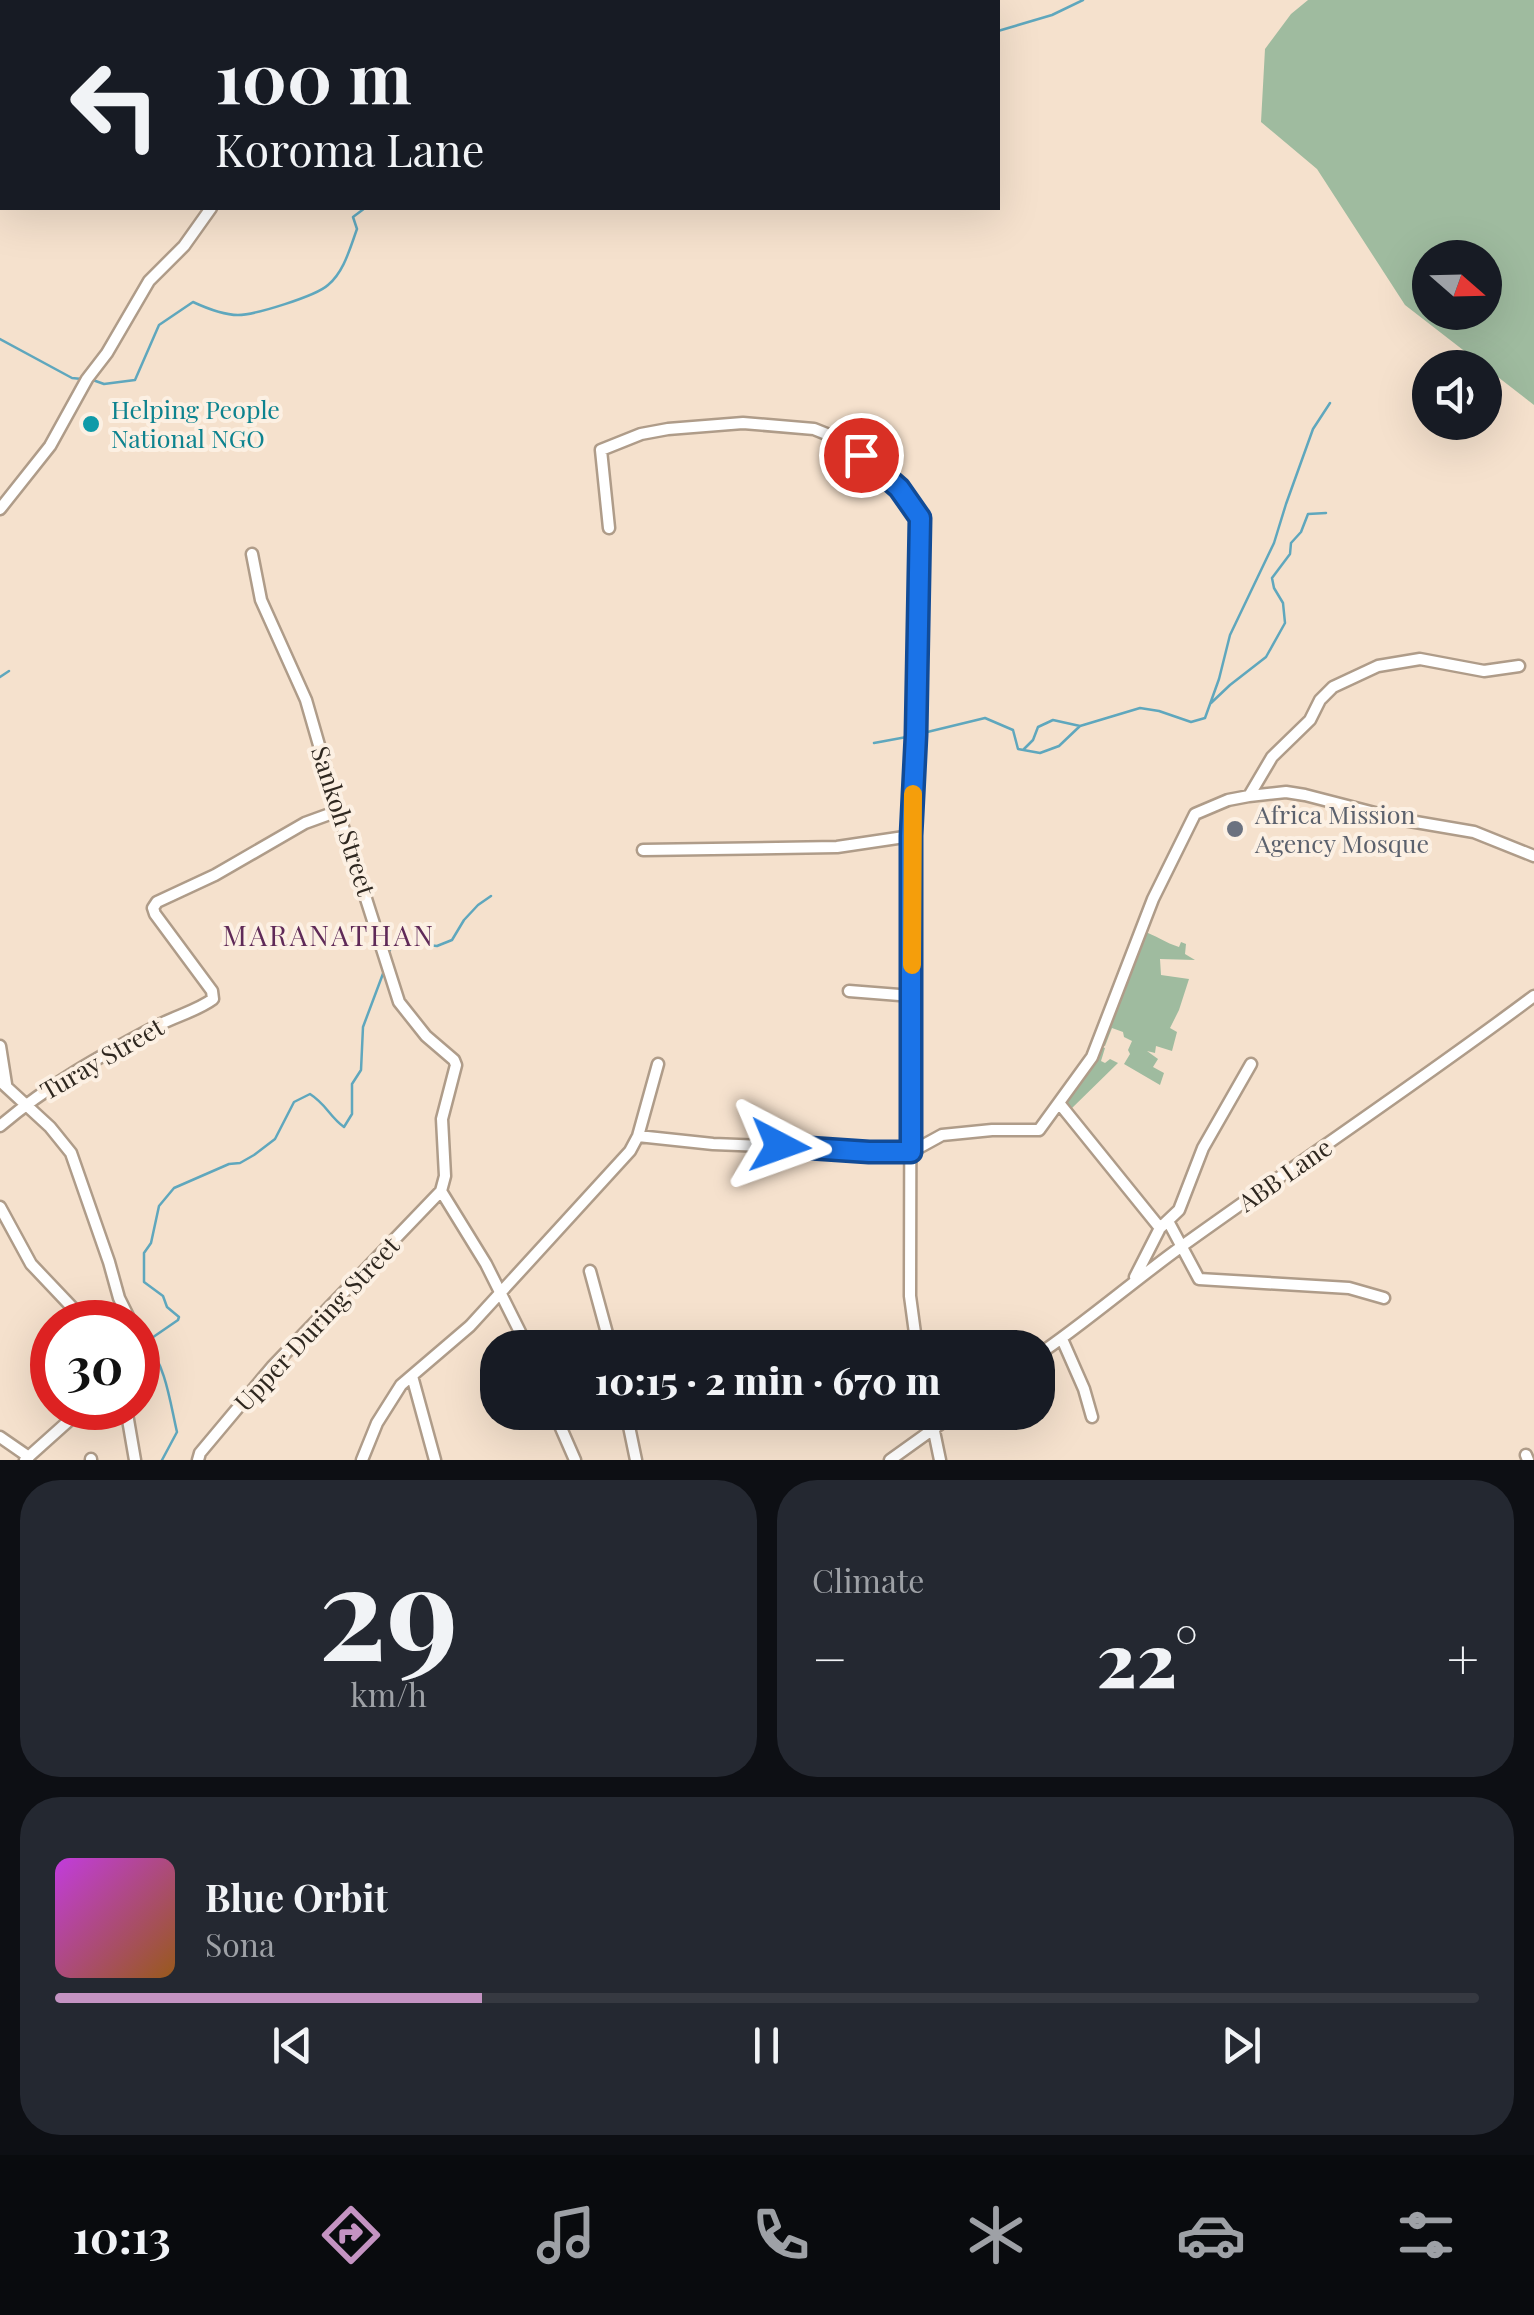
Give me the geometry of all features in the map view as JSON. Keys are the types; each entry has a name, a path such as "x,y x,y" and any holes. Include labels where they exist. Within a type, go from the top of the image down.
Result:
{"street":[{"path":"0,509 50,446 87,378 107,353 149,281 184,246 210,210"},
{"path":"608,528 601,450 641,434 743,423 814,429 844,441 899,488 920,518 911,836 910,1296 915,1330"},
{"name":"Sankoh Street","path":"252,554 261,600 306,700 400,1002 456,1066 441,1129 441,1191"},
{"path":"1249,796 1272,757 1310,720 1320,700 1333,687 1378,666 1420,659 1484,671 1519,666"},
{"path":"638,1136 713,1144 911,1152 942,1135 1039,1130 1092,1057 1154,899 1195,814 1228,800 1286,792 1305,794 1398,820 1474,832 1534,856"},
{"name":"Turay Street","path":"0,1126 77,1070 171,1018 211,1002 212,991 155,914 157,902 215,875 306,823 338,811"},
{"path":"643,850 836,846 911,836"},
{"path":"850,990 912,996"},
{"name":"ABB Lane","path":"1055,1345 1132,1282 1534,996"},
{"path":"0,1046 3,1082 50,1126 71,1153 110,1262 119,1300"},
{"path":"362,1460 388,1402 502,1293 630,1150 638,1136 658,1064"},
{"path":"1132,1282 1164,1224 1184,1199 1202,1148 1251,1064"},
{"path":"1058,1103 1164,1224 1182,1247 1198,1279 1349,1288 1384,1298"},
{"path":"441,1191 486,1264 519,1330"},
{"name":"Upper During Street","path":"198,1460 272,1367 441,1191"},
{"path":"0,1207 31,1264 65,1300"},
{"path":"590,1271 606,1330"},
{"path":"1062,1340 1092,1417"},
{"path":"412,1376 435,1460"},
{"path":"0,1437 27,1458 58,1430"},
{"path":"130,1430 136,1460"},
{"path":"562,1430 575,1460"},
{"path":"630,1430 636,1460"},
{"path":"890,1460 934,1430 940,1460"}],"green space":[{"path":"1308,0 1534,0 1534,405 1502,380 1502,350 1463,350 1437,330 1502,330 1502,240 1412,240 1412,310 1405,305 1317,169 1261,122 1265,49 1291,14"},
{"path":"1143,931 1179,947 1181,942 1186,944 1185,954 1195,960 1160,959 1161,975 1189,979 1170,1028 1177,1032 1172,1051 1156,1046 1155,1053 1147,1051 1158,1059 1153,1067 1164,1073 1160,1085 1124,1064 1132,1041 1123,1032 1112,1028 1105,1046 1099,1044"},
{"path":"1099,1046 1105,1048 1101,1061 1110,1059 1118,1063 1070,1110 1062,1102 1075,1090"}],"waterway":[{"path":"1000,30 1052,15 1083,0"},
{"path":"90,379 104,384 135,380 159,325 193,302 238,315 285,304 321,289 334,280 342,267 357,229 353,217 362,210"},
{"path":"0,339 72,378 82,379"},
{"path":"919,734 985,718 1013,730 1018,749 1040,753 1059,746 1080,726 1140,708 1191,722 1205,718 1230,635 1274,543 1313,429 1330,403"},
{"path":"1211,703 1266,657 1285,623 1283,603 1272,578 1290,554 1291,543 1301,532 1308,514 1326,513"},
{"path":"0,677 9,671"},
{"path":"1024,749 1038,727 1053,720 1080,726"},
{"path":"874,743 912,736"},
{"path":"388,953 391,948 437,946 452,940 464,920 491,896"},
{"path":"162,1460 177,1432 163,1373 146,1342 179,1317 167,1307 163,1296 144,1282 144,1253 151,1243 159,1206 174,1188 254,1155 275,1139 294,1102 310,1094 344,1127 352,1114 352,1084 361,1070 363,1027 384,971"}],"slow traffic":[{"path":"912,965 913,794"}],"place":[{"name":"Helping People National NGO","path":"91,424"},
{"name":"Africa Mission Agency Mosque","path":"1235,829"}],"district":[{"name":"MARANATHAN","path":"329,936"}],"route":[{"path":"780,1146 911,1152 911,836 920,518 899,488 861,455"}]}
